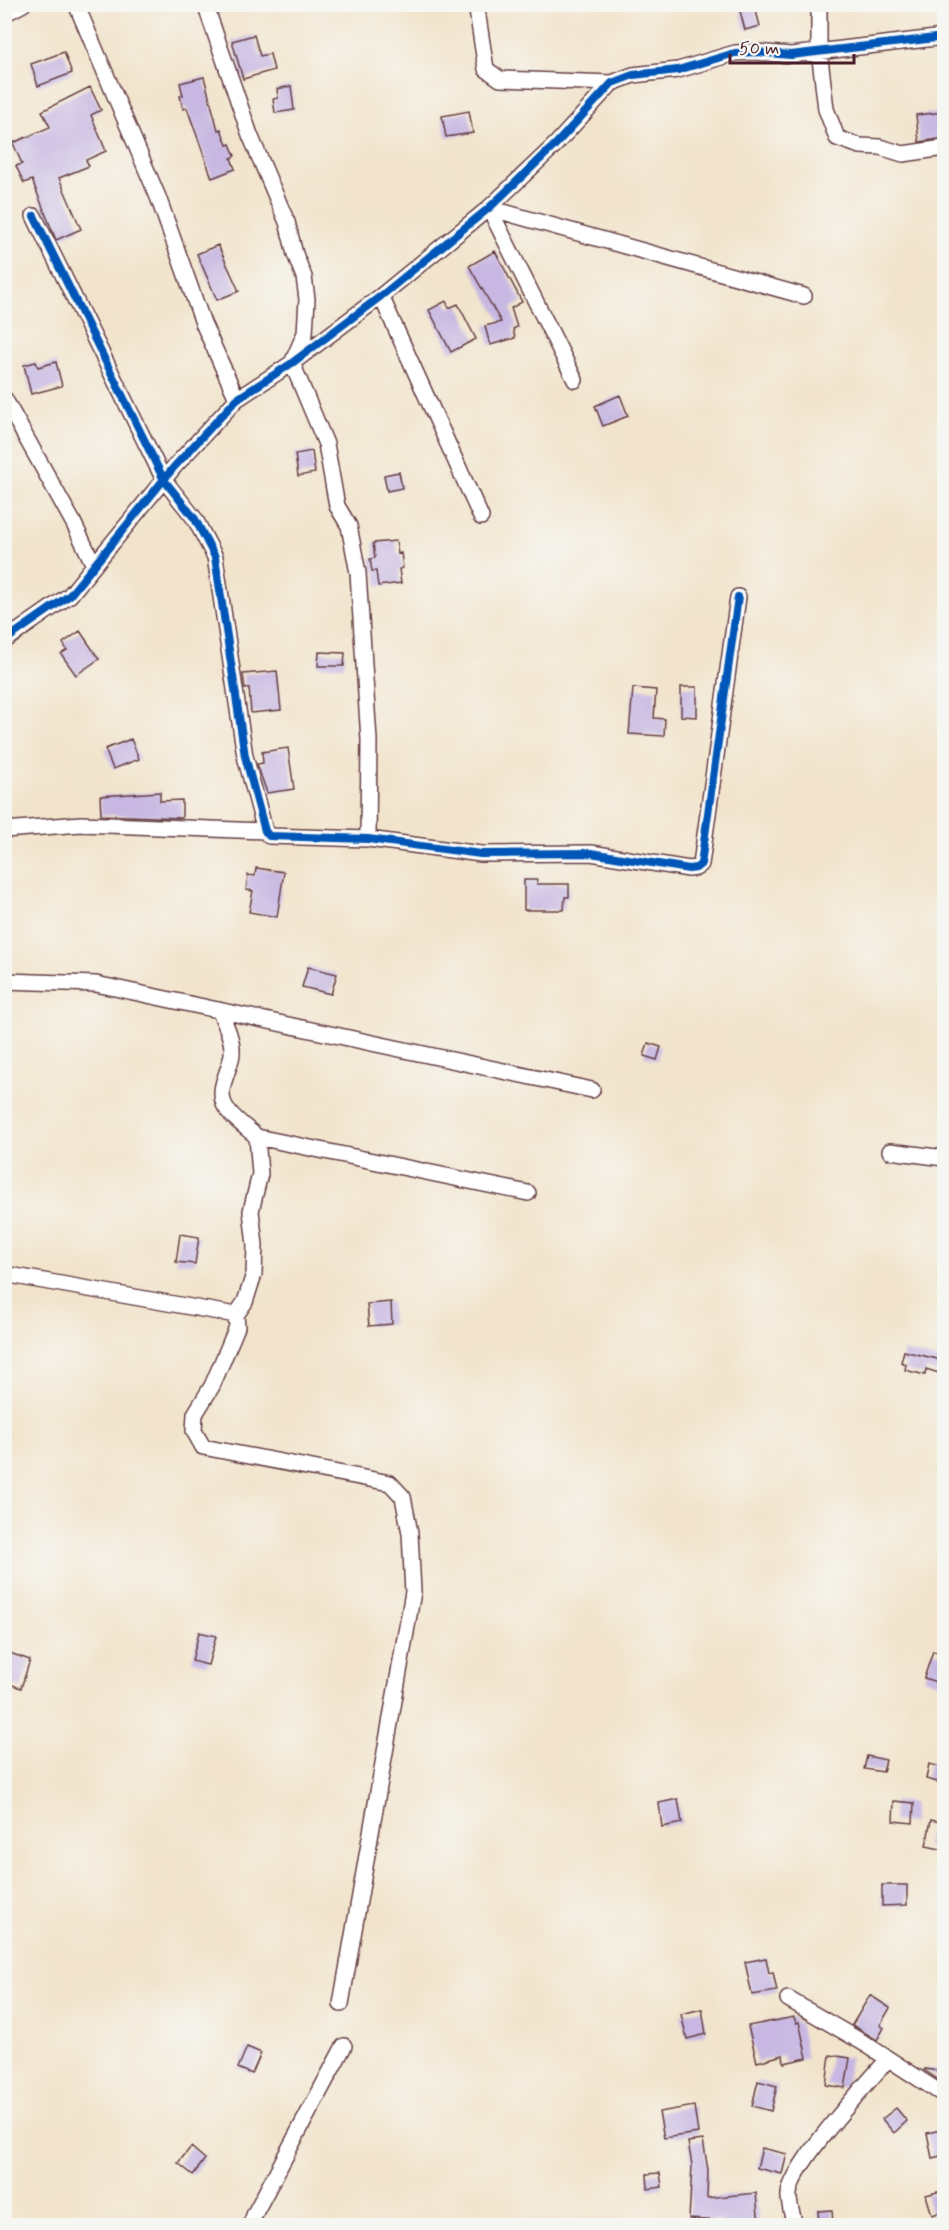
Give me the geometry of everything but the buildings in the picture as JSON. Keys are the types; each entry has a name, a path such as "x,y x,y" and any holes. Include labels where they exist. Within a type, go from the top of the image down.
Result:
{"street":[{"path":"4,14 23,4"},
{"path":"76,4 158,197 203,323 237,399"},
{"path":"206,4 250,135 287,222 303,277 307,298 305,333 292,363 326,444 337,506 349,526 358,573 369,740 368,839"},
{"path":"476,4 486,69 500,79 612,83 633,75 678,70 735,53 791,55 945,37"},
{"path":"819,4 819,50 826,109 837,138 860,146 880,147 903,154 945,148"},
{"path":"4,641 70,595 164,480 237,399 292,363 381,296 489,208 555,145 612,83"},
{"path":"489,208 804,296"},
{"path":"489,208 574,380"},
{"path":"34,216 164,480 195,519 215,557 245,756 265,831 269,836 368,839 481,854 591,853 668,866 696,868 701,864 738,597"},
{"path":"381,296 481,517"},
{"path":"4,398 62,501 94,565"},
{"path":"4,830 81,824 265,831"},
{"path":"4,981 96,984 592,1090"},
{"path":"219,1010 227,1026 232,1054 223,1084 224,1104 239,1122 257,1137 528,1192"},
{"path":"257,1137 260,1174 251,1211 255,1245 254,1274 245,1302 236,1315 237,1327 212,1386 195,1414 194,1431 203,1447 390,1483 404,1497 410,1533 413,1592 342,2004"},
{"path":"890,1151 945,1158"},
{"path":"4,1274 236,1315"},
{"path":"788,1999 945,2095"},
{"path":"250,2226 344,2046"},
{"path":"795,2226 789,2194 795,2176 825,2133 888,2059"}],"cycle path":[{"path":"4,641 70,595 174,467 237,399 292,363 381,296 489,208 555,145 612,83 633,75 678,70 735,53 791,55 944,37"},
{"path":"34,216 164,480 195,519 215,557 245,756 265,831 269,836 368,839 481,854 591,853 689,869 696,868 701,864 738,597"}]}
